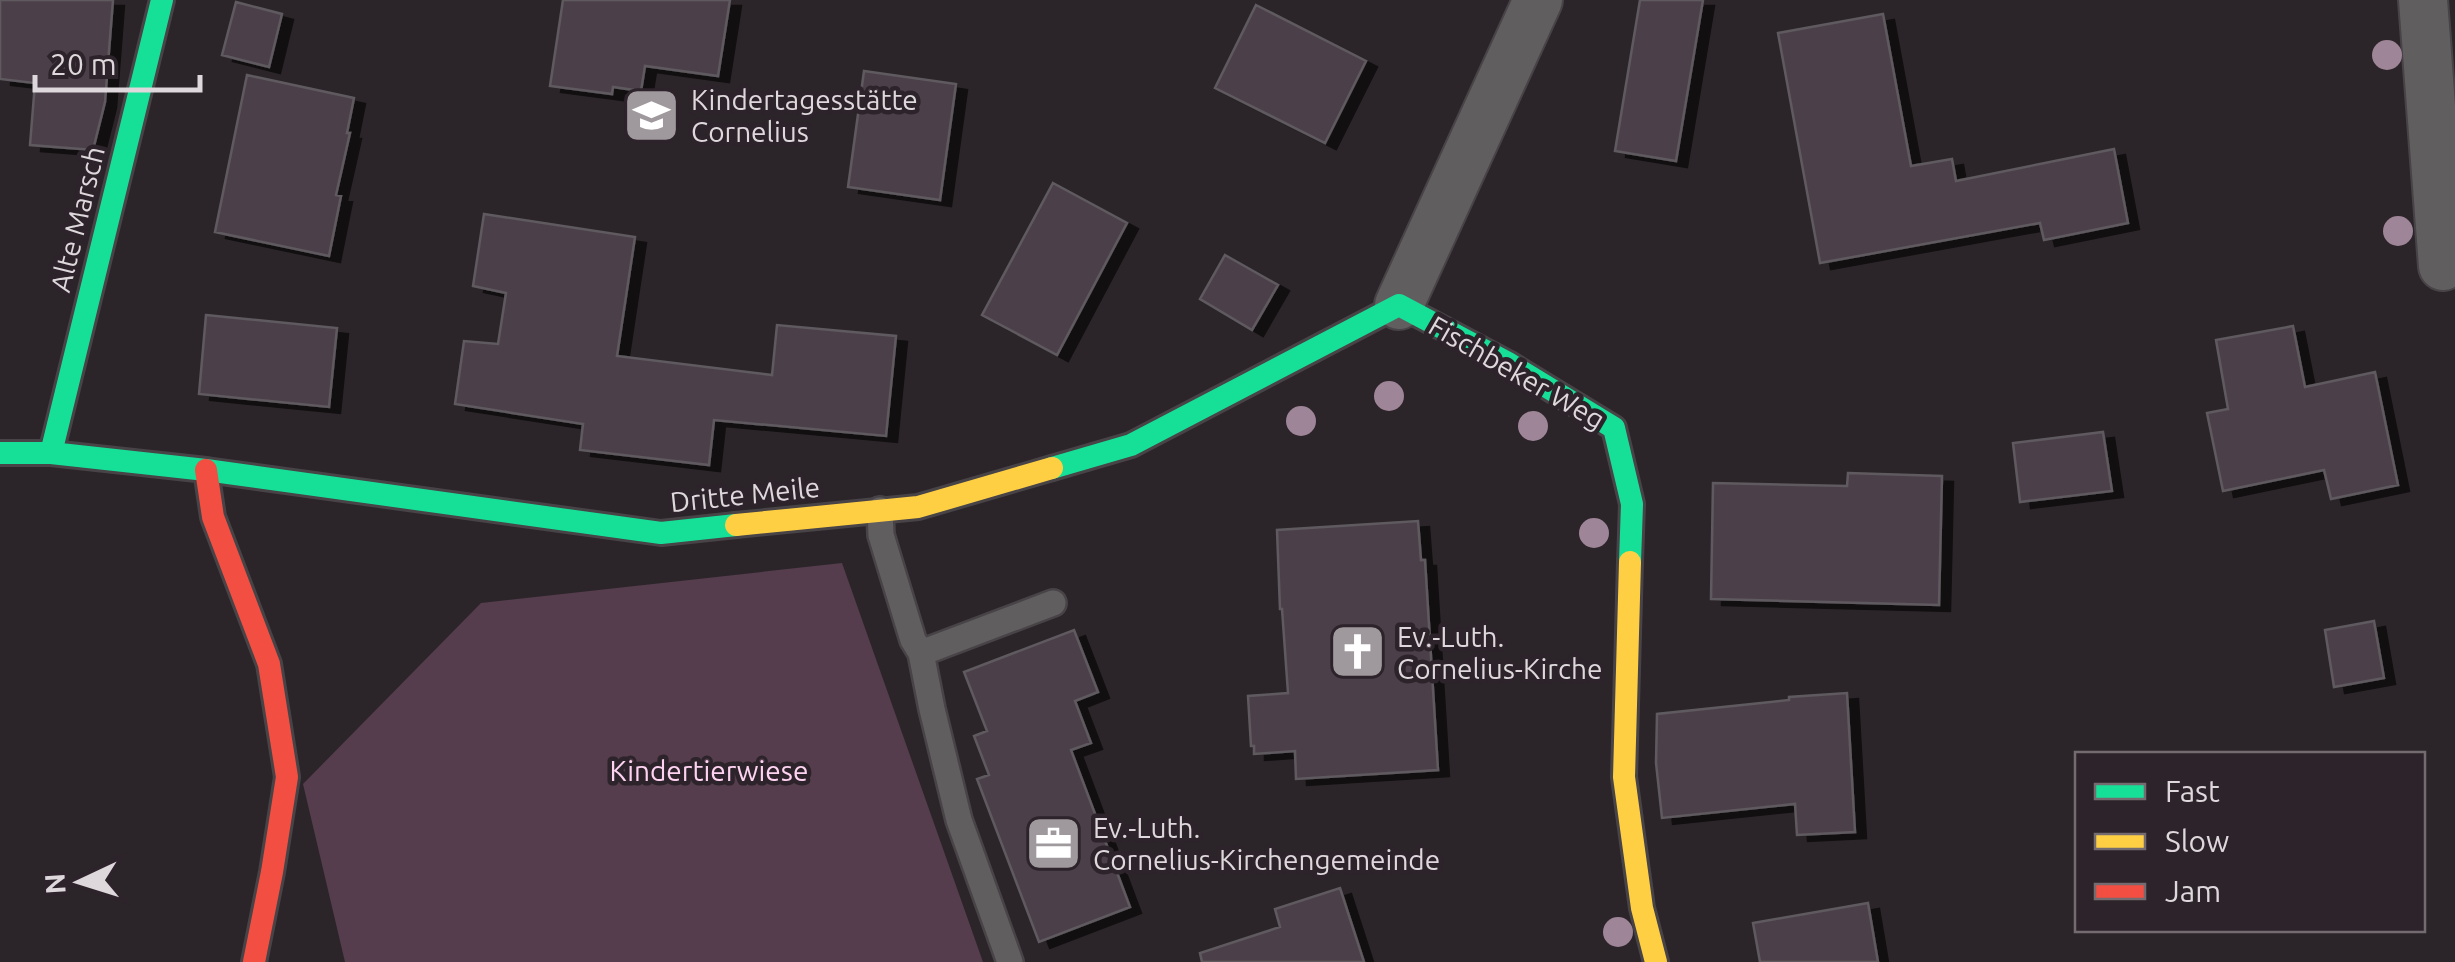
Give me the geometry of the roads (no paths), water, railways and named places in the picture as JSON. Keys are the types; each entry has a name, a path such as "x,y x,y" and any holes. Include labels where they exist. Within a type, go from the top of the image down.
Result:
{"street":[{"name":"Alte Marsch","path":"51,452 162,0"},
{"name":"Fischbeker Weg","path":"1538,0 1399,305 1508,363 1614,428 1632,504 1624,777 1642,908 1656,962"},
{"path":"2423,0 2443,266"},
{"name":"Dritte Meile","path":"0,453 51,452 206,470 661,533 918,506 1131,445 1399,305"},
{"path":"206,470 213,517 269,664 287,776 254,962"}],"lane":[{"path":"880,510 881,535 913,640 921,653 959,820 1010,962"},
{"path":"921,653 1053,603"}],"place":[{"name":"Kindertagesstätte Cornelius","path":"652,115"},
{"name":"Ev.-Luth. Cornelius-Kirche","path":"1358,652"},
{"name":"Ev.-Luth. Cornelius-Kirchengemeinde","path":"1054,843"}],"park label":[{"name":"Kindertierwiese","path":"709,770"}]}
